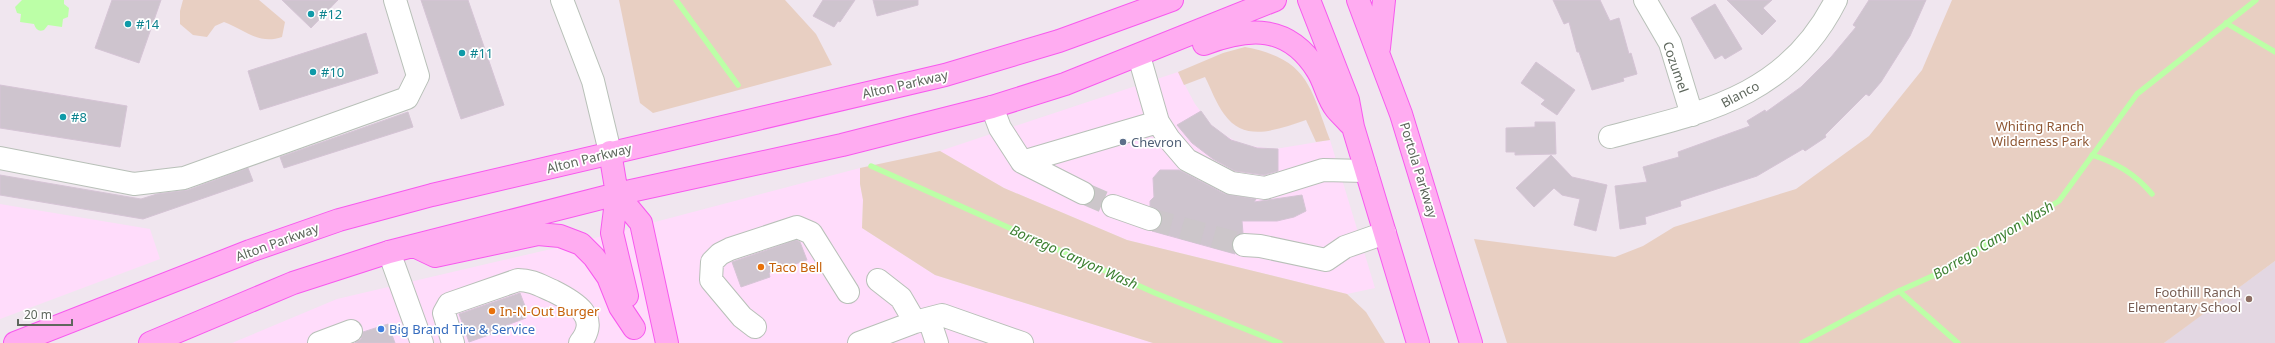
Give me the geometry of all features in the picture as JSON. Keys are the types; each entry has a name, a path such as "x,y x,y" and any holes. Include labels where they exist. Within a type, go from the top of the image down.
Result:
{"main road":[{"name":"Alton Parkway","path":"15,343 137,297 250,251 339,220 432,195 610,152 945,75 1059,41 1170,0"},
{"path":"150,343 293,283 389,252 617,194 842,145 992,107 1065,84 1275,0"},
{"path":"1309,0 1348,100 1353,127 1418,343"},
{"name":"Portola Parkway","path":"1358,0 1402,114 1471,343"},
{"path":"1379,52 1384,0"},
{"path":"1140,55 1165,59 1228,35 1251,31 1273,35 1290,43 1309,58 1318,71 1335,109 1353,127"},
{"path":"610,152 617,194 612,233 635,336"},
{"path":"617,194 641,223 667,343"},
{"path":"414,246 435,256 538,234 560,236 581,244 594,257 608,277 620,307 635,336"}],"street":[{"path":"0,158 134,184 184,178 407,98 418,76 395,0"},
{"path":"562,0 593,81 610,152"},
{"name":"Cozumel","path":"1645,0 1670,43 1692,115"},
{"name":"Blanco","path":"1610,137 1692,115 1725,104 1754,89 1792,60 1824,25 1836,0"},
{"path":"1140,55 1158,122 1186,160 1231,183 1265,188 1303,178 1323,170 1366,171"},
{"path":"992,107 1000,128 1022,162 1083,193"},
{"path":"1022,162 1158,122"},
{"path":"1113,206 1150,219"},
{"path":"755,327 733,307 711,280 712,262 720,254 730,249 797,227 804,228 811,233 848,292"},
{"path":"1244,245 1260,246 1326,260 1345,247 1385,234"},
{"path":"389,252 422,343"},
{"path":"453,343 444,313 449,304 518,280 529,280 574,302 582,310 587,320 586,334 580,343"},
{"path":"878,280 901,298 922,320 937,343"},
{"path":"859,343 922,320 942,315 1022,343"},
{"path":"319,343 351,331"}],"shaded area":[{"path":"22,0 64,0 64,4 69,8 68,17 63,19 62,27 48,25 44,30 39,31 34,24 20,22 21,14 17,13 15,7"},
{"path":"1178,72 1195,104 1211,125 1219,132 1243,145 1275,149 1330,140 1375,288 1347,294 1127,240 1004,188 940,151"},
{"path":"860,168 860,184 863,200 862,228 935,275 1153,343 232,343 337,299 564,246"},
{"path":"0,204 150,229 160,259 0,319"},
{"name":"Foothill Ranch Elementary School","path":"2275,261 2275,343 2164,343 2185,327"}],"green space":[{"path":"183,0 259,0 285,22 282,37 274,39 259,38 224,22 215,26 207,37 193,35 180,24 180,11"},
{"path":"619,0 785,0 816,34 832,65 653,113 640,103"},
{"name":"Whiting Ranch Wilderness Park","path":"1952,0 2275,0 2275,261 2164,343 1507,343 1474,239 1615,257 1643,246 1674,227 1796,189 1869,136 1922,70"},
{"path":"1245,47 1266,52 1282,59 1294,67 1304,78 1311,90 1330,140 1316,142 1306,120 1262,132 1242,129 1232,123 1224,114 1205,77 1184,85 1178,72 1223,53"},
{"path":"940,151 1004,188 1127,240 1347,294 1366,312 1385,343 1153,343 935,275 862,228 863,200 860,184 860,168"}],"building":[{"name":"#14","path":"112,0 161,0 139,63 95,48"},
{"name":"#12","path":"282,0 338,0 311,28"},
{"name":"#11","path":"421,0 468,0 504,105 461,119"},
{"path":"823,0 855,0 840,22 838,21 834,27 813,16"},
{"path":"873,0 918,0 918,5 877,16"},
{"path":"1553,0 1600,0 1610,21 1619,18 1629,54 1631,53 1637,74 1623,78 1624,81 1592,90 1579,52 1577,52 1569,22 1564,24"},
{"path":"1727,0 1772,0 1763,8 1776,21 1762,35"},
{"path":"1869,0 1926,0 1910,36 1881,82 1869,96 1866,94 1825,135 1826,137 1805,151 1803,149 1757,176 1680,201 1681,206 1645,217 1646,224 1620,229 1615,186 1647,182 1643,167 1679,157 1678,152 1750,126 1747,121 1765,110 1766,112 1801,87 1831,57 1856,27 1853,25"},
{"path":"1715,4 1742,49 1725,59 1722,55 1715,59 1691,18"},
{"name":"#10","path":"366,33 378,73 260,110 248,71"},
{"path":"1536,62 1575,90 1557,115 1541,104 1545,100 1521,83"},
{"name":"#8","path":"0,85 127,106 120,147 0,128"},
{"path":"1201,111 1211,125 1231,140 1257,148 1278,149 1278,171 1264,175 1235,171 1213,159 1192,143 1177,125"},
{"path":"408,112 413,127 284,168 280,157"},
{"path":"1535,122 1555,122 1556,154 1515,155 1515,152 1506,152 1506,128 1535,127"},
{"path":"1551,155 1572,177 1607,185 1596,231 1574,225 1580,199 1562,195 1554,188 1534,207 1516,188"},
{"path":"248,168 253,181 143,219 0,195 0,175 141,199 157,194 188,190"},
{"path":"1160,170 1179,170 1225,194 1256,199 1254,202 1302,195 1306,211 1294,217 1277,221 1242,221 1243,233 1234,238 1232,244 1235,254 1152,231 1158,228 1162,223 1160,211 1150,206 1150,201 1154,197 1153,178"},
{"name":"Taco Bell","path":"796,240 800,242 807,260 769,273 770,277 741,287 732,262"},
{"name":"In-N-Out Burger","path":"520,293 528,314 525,316 526,318 499,328 500,331 469,342 459,314"},
{"name":"Big Brand Tire & Service","path":"388,324 395,343 355,343 361,339 363,332"}],"waterway":[{"name":"Borrego Canyon Wash","path":"676,0 738,85"},
{"name":"Borrego Canyon Wash","path":"1802,343 1899,291 1937,274 2059,201 2137,94 2256,0"},
{"path":"2226,23 2275,52"},
{"path":"2092,155 2125,170 2146,187 2152,194"},
{"name":"Borrego Canyon Wash","path":"871,166 1155,293 1280,343"},
{"path":"1899,291 1958,343"}],"tunnel":[{"path":"1083,193 1113,206"},
{"path":"1150,219 1244,245"}],"place":[{"name":"#12","path":"311,14"},
{"name":"#14","path":"128,24"},
{"name":"#11","path":"462,53"},
{"name":"#10","path":"313,72"},
{"name":"#8","path":"63,117"},
{"name":"Chevron","path":"1123,142"},
{"name":"Taco Bell","path":"761,267"},
{"name":"Foothill Ranch Elementary School","path":"2249,299"},
{"name":"In-N-Out Burger","path":"492,311"},
{"name":"Big Brand Tire & Service","path":"381,329"}]}
